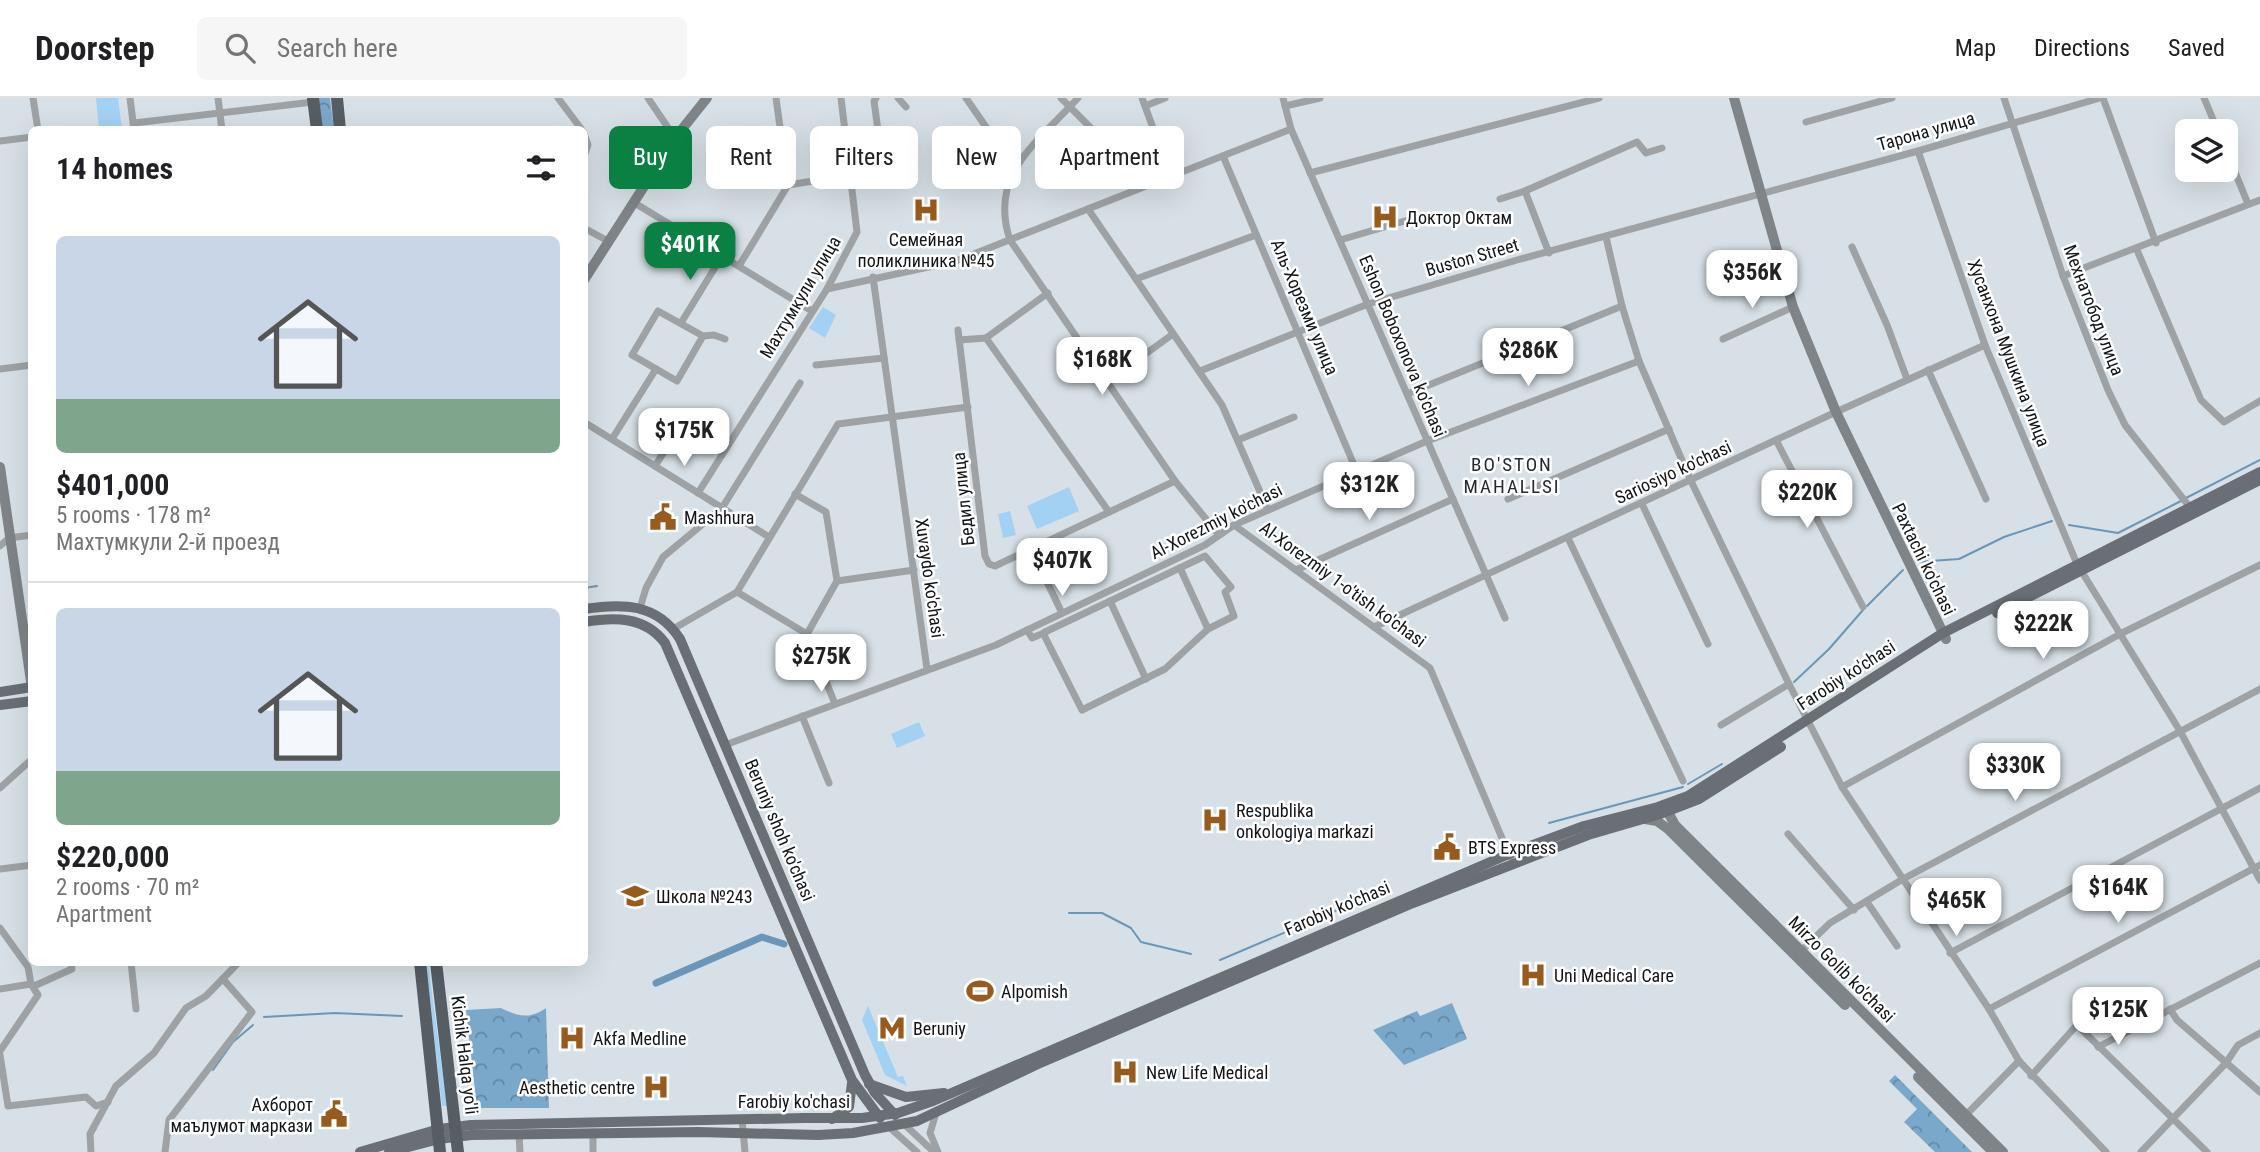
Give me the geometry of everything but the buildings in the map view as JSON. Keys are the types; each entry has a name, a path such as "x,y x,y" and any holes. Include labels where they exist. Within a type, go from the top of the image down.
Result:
{"highway":[{"path":"337,98 340,126"},
{"path":"313,100 316,126"},
{"name":"Kichik Halqa yo'li","path":"420,966 440,1140"},
{"name":"Kichik Halqa yo'li","path":"436,966 458,1152"}],"main road":[{"name":"Farobiy ko'chasi","path":"457,1131 519,1134 743,1132 818,1135 890,1127 936,1113 1038,1064 1596,822 1662,810 1699,799 1945,636 2192,510 2260,472"},
{"name":"Farobiy ko'chasi","path":"2192,510 2260,480"},
{"name":"Beruniy shoh ko'chasi","path":"588,609 620,605 640,608 657,615 673,629 690,658 869,1084 904,1124"},
{"name":"Beruniy shoh ko'chasi","path":"588,621 625,619 642,624 657,634 668,650 852,1080 877,1115 890,1127"},
{"path":"0,692 28,688"},
{"path":"0,705 28,701"},
{"path":"704,730 725,745 720,768"},
{"name":"Farobiy ko'chasi","path":"388,1152 440,1140 457,1131 743,1119 832,1119 893,1113 954,1091 1511,859 1644,819 1662,810"},
{"path":"832,1119 849,1107 852,1080"},
{"path":"869,1084 913,1098 954,1091"},
{"path":"890,1127 893,1113"},
{"name":"Farobiy ko'chasi","path":"360,1152 440,1140"}],"street":[{"path":"33,98 37,126"},
{"path":"131,98 134,126 313,100"},
{"path":"218,98 222,126"},
{"path":"558,98 579,126"},
{"path":"648,98 667,126"},
{"path":"684,126 706,98"},
{"path":"776,98 780,126"},
{"name":"Махтумкули улица","path":"841,98 845,126"},
{"path":"876,98 874,104 877,126"},
{"path":"898,98 906,107"},
{"path":"966,98 985,126"},
{"path":"1061,98 1089,126"},
{"path":"1021,162 1078,98"},
{"path":"1153,126 1144,102 1165,98"},
{"path":"1284,102 1320,98"},
{"path":"1310,173 1599,98"},
{"name":"Paxtachi ko'chasi","path":"1734,98 1793,307 1836,412 1945,636"},
{"path":"1806,122 1892,98"},
{"name":"Мехнатобод улица","path":"2004,98 2063,276 2108,390 2125,425 2192,510"},
{"path":"2101,98 2156,243"},
{"name":"Тарона улица","path":"1760,193 2101,98"},
{"path":"2204,98 2213,119"},
{"name":"Eshon Boboxonova ko'chasi","path":"1284,102 1291,129 1505,618"},
{"path":"1184,172 1291,129"},
{"path":"0,141 28,138"},
{"path":"1500,199 1525,191 1637,142 1646,153 1662,148"},
{"name":"Хусанхона Мушкина улица","path":"1917,151 1985,345 2079,568 2122,632 2180,730 2257,867 2260,880"},
{"name":"Аль-Хорезми улица","path":"1223,156 1357,471"},
{"path":"2238,179 2248,204"},
{"path":"588,274 642,189"},
{"path":"739,266 786,189"},
{"name":"Махтумкули улица","path":"698,493 827,289 857,231 852,189"},
{"path":"1005,189 1002,208 1010,240 1175,481 1219,536"},
{"path":"827,289 956,261 1140,189"},
{"path":"1525,191 1549,253"},
{"name":"Buston Street","path":"1200,371 1368,304 1760,193"},
{"path":"2063,276 2156,243 2260,200"},
{"path":"634,202 812,311"},
{"name":"Al-Xorezmiy 1-o'tish ko'chasi","path":"1088,209 1222,405 1268,510"},
{"path":"1340,240 1415,218"},
{"path":"588,230 608,241"},
{"path":"1136,279 1256,234"},
{"path":"1606,237 1622,306 1640,361 1691,481 1809,725 1842,787 1989,1009 2019,1061 2106,1152"},
{"path":"1852,247 1907,379"},
{"path":"2137,250 2201,400 2224,422 2260,401"},
{"path":"681,323 722,256"},
{"name":"Xuvaydo ko'chasi","path":"873,277 927,669"},
{"path":"959,340 985,338 1048,293"},
{"path":"1407,394 1622,306"},
{"path":"1723,339 1793,307"},
{"path":"703,336 677,381 634,357 634,352 658,311 703,336 714,335 725,339"},
{"name":"Бедил улица","path":"958,330 986,562 995,566 1175,481"},
{"path":"1108,381 1173,334"},
{"path":"985,338 1108,512"},
{"name":"Sariosiyo ko'chasi","path":"1374,627 1985,345"},
{"path":"816,365 884,358"},
{"name":"Al-Xorezmiy ko'chasi","path":"927,669 996,645 1205,545 1234,525 1357,471 1427,441 1640,361"},
{"path":"0,369 28,366"},
{"path":"612,439 656,369"},
{"path":"1928,370 1986,499"},
{"path":"640,608 646,588 663,557 722,508 800,383"},
{"path":"673,629 737,592 838,424 968,407"},
{"path":"1238,440 1294,417"},
{"path":"588,424 769,537"},
{"path":"1508,499 1669,429"},
{"path":"1776,440 1863,607"},
{"path":"655,466 669,444"},
{"path":"0,467 28,668"},
{"path":"795,494 826,512 837,582 807,634"},
{"path":"1296,570 1453,499"},
{"path":"1642,504 1708,644"},
{"name":"Al-Xorezmiy 1-o'tish ko'chasi","path":"1234,525 1433,673 1511,859"},
{"path":"0,546 9,538 28,536"},
{"path":"1568,538 1683,781"},
{"path":"1031,549 1062,613"},
{"path":"1027,630 1032,638 1042,633 1205,556 1231,586 1225,592 1234,616 1208,629 1165,669 1082,710 1042,633"},
{"path":"1842,787 2122,632 2260,565"},
{"path":"1180,568 1208,629"},
{"path":"837,582 914,570"},
{"path":"737,592 807,634 835,704"},
{"path":"1110,601 1146,679"},
{"path":"792,674 818,663"},
{"path":"725,745 927,669"},
{"path":"1721,725 1789,684"},
{"path":"1799,954 1830,923 1903,879 2260,689"},
{"path":"12,703 28,690"},
{"path":"802,716 829,783"},
{"path":"0,788 28,763"},
{"path":"1950,953 2260,788"},
{"path":"1662,810 1667,827"},
{"name":"Mirzo Golib ko'chasi","path":"1662,810 1799,954"},
{"name":"Mirzo Golib ko'chasi","path":"1644,819 1667,827 1799,954 1963,1118 1993,1152"},
{"path":"1788,834 1854,909"},
{"path":"0,869 28,866"},
{"path":"1989,1009 2257,867"},
{"path":"1867,901 1897,946"},
{"path":"0,928 28,967 38,995 0,1053 8,1106 86,1097 96,1105 108,1102"},
{"path":"2098,1047 2260,963"},
{"path":"0,989 33,985 72,969 72,966"},
{"path":"131,966 136,1009"},
{"path":"91,1152 90,1134 116,1086 154,1053 186,1009 206,996 235,966"},
{"path":"164,1152 169,1120 252,1012 223,979"},
{"path":"2170,1009 2177,1020 2260,1092"},
{"path":"2031,1076 2076,1025 2207,1152"},
{"path":"2141,1152 2226,1063 2238,1045 2260,1033"},
{"path":"1963,1118 2019,1061"},
{"path":"936,1113 930,1133 936,1152"},
{"name":"Mirzo Golib ko'chasi","path":"1963,1118 2003,1152"},
{"path":"743,1119 745,1152"},
{"path":"904,1124 936,1152"},
{"path":"890,1127 917,1152"},
{"path":"593,1132 593,1152"},
{"path":"519,1134 520,1152"}],"shaded area":[{"path":"96,98 118,98 122,126 99,126"},
{"path":"823,307 836,315 825,338 809,328"},
{"path":"1069,487 1079,511 1037,529 1027,506"},
{"path":"1010,511 1016,535 1003,538 998,514"},
{"path":"919,722 925,736 897,748 891,734"},
{"path":"425,966 428,966 447,1106 442,1106"},
{"path":"868,1006 898,1077 903,1076 907,1086 885,1075 862,1020"}],"green space":[{"path":"318,98 330,98 334,126 322,126"},
{"path":"1452,1003 1467,1039 1404,1065 1373,1030 1417,1011 1420,1016"},
{"path":"501,1008 524,1016 546,1008 549,1108 477,1108 466,1010"},
{"path":"1895,1075 1972,1152 1935,1152 1904,1122 1917,1109 1889,1081"}],"waterway":[{"path":"2186,498 2260,460"},
{"path":"2069,525 2118,533 2181,501"},
{"path":"1916,562 1959,559 2004,537 2052,521"},
{"path":"1867,606 1903,570"},
{"path":"588,587 597,586"},
{"path":"1794,682 1829,649 1863,610"},
{"path":"1688,784 1722,764"},
{"path":"1549,823 1683,787"},
{"path":"1220,960 1359,901"},
{"path":"1069,913 1102,913 1131,928 1141,942 1191,954"},
{"path":"656,983 762,937 784,944"},
{"path":"264,1017 335,1013 402,1016"},
{"path":"213,1070 233,1042 253,1025"}],"place":[{"name":"Семейная поликлиника №45","path":"926,210"},
{"name":"Доктор Октам","path":"1385,217"},
{"name":"Mashhura","path":"663,517"},
{"name":"Respublika onkologiya markazi","path":"1215,820"},
{"name":"BTS Express","path":"1447,847"},
{"name":"Школа №243","path":"635,896"},
{"name":"Uni Medical Care","path":"1533,975"},
{"name":"Alpomish","path":"980,991"},
{"name":"Beruniy","path":"892,1028"},
{"name":"Akfa Medline","path":"572,1038"},
{"name":"New Life Medical","path":"1125,1072"},
{"name":"Aesthetic centre","path":"656,1087"},
{"name":"Ахборот маълумот маркази","path":"334,1114"}],"district":[{"name":"BO'STON MAHALLSI","path":"1512,475"}]}
